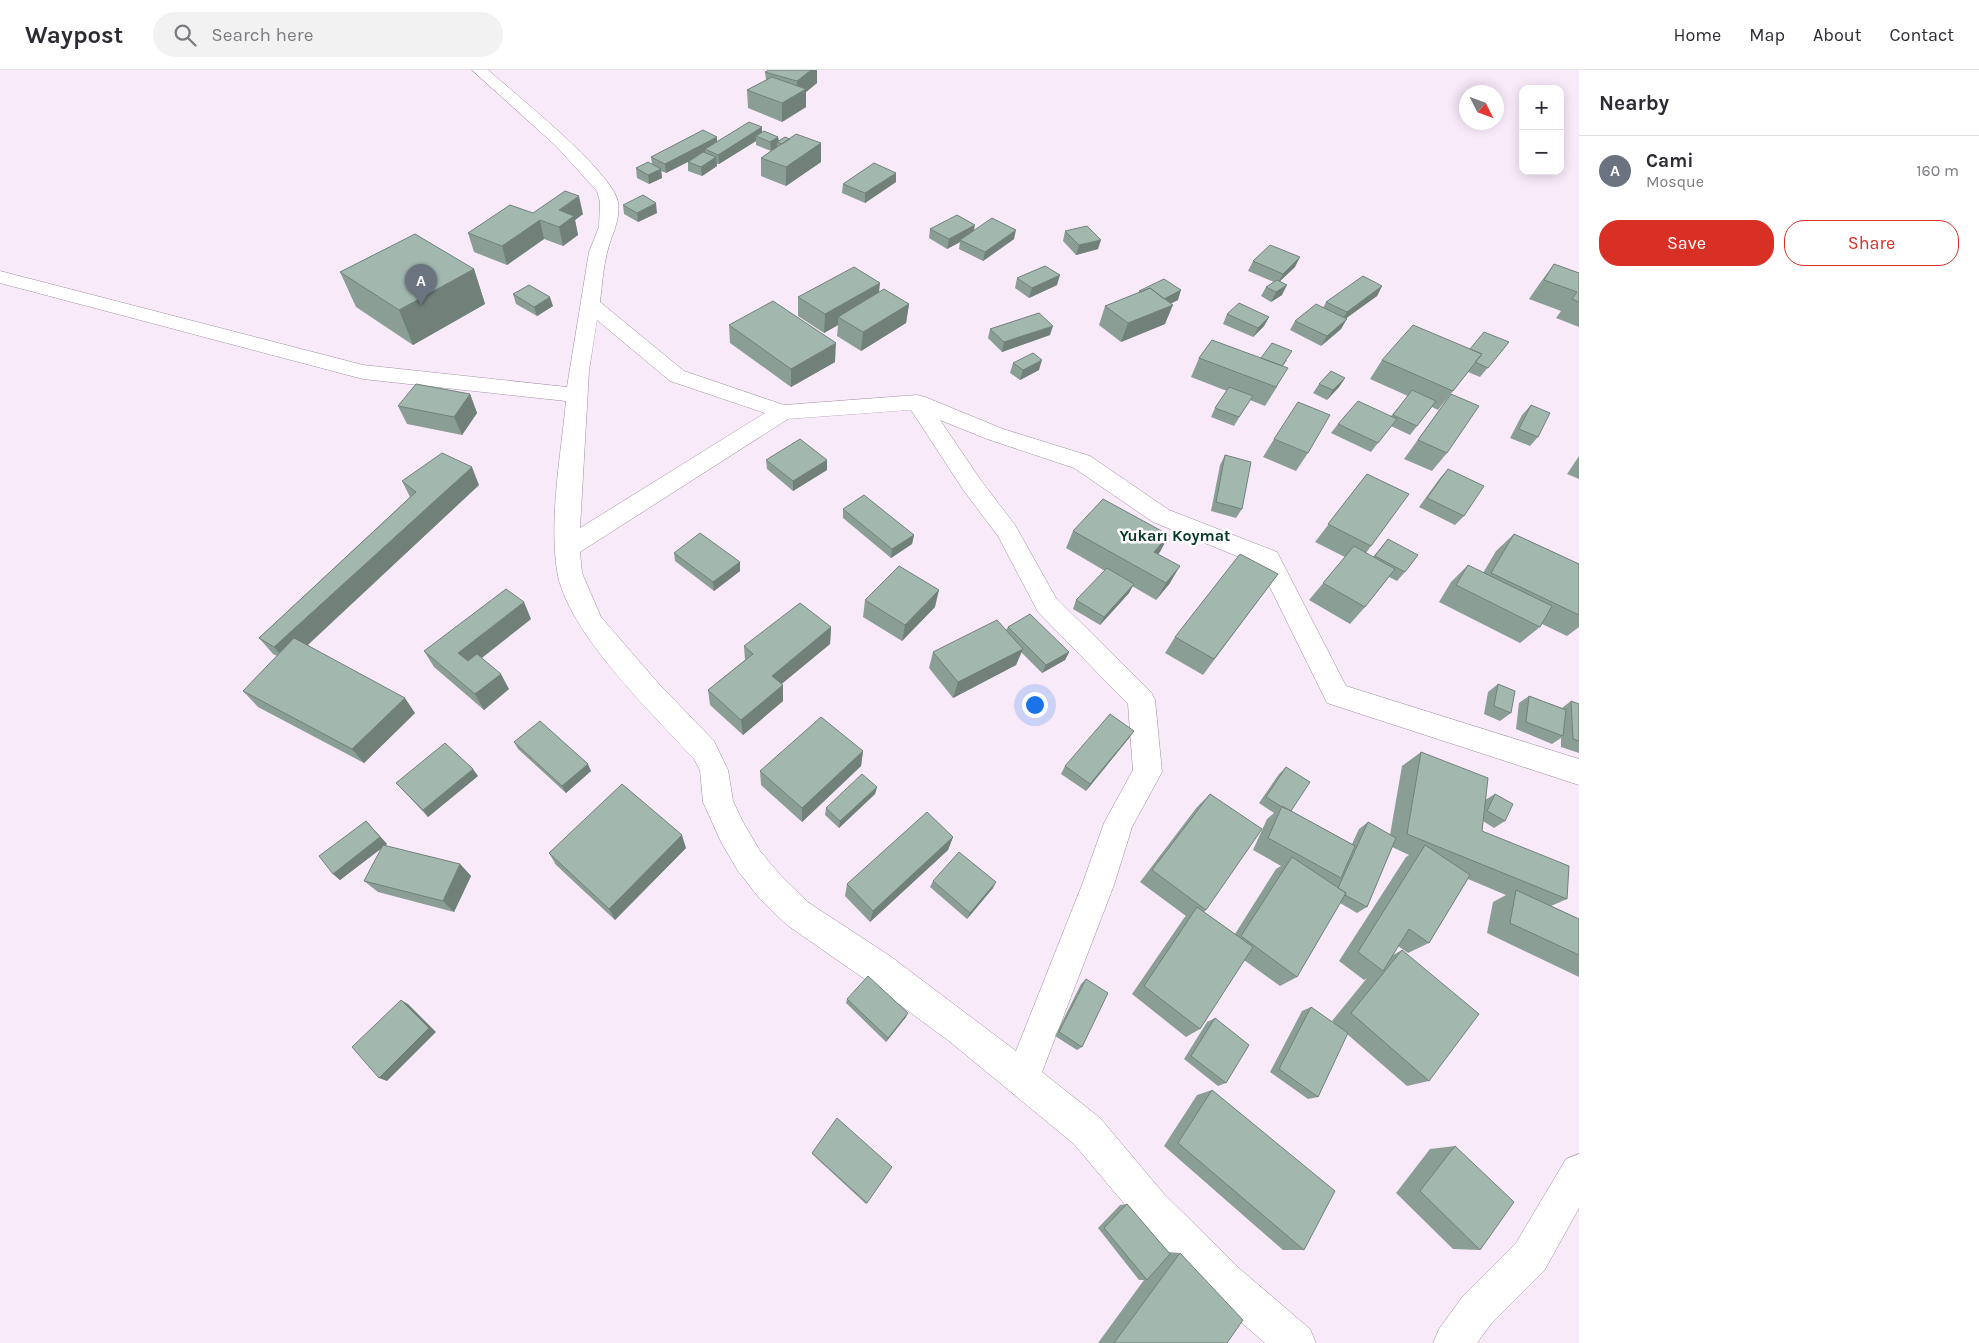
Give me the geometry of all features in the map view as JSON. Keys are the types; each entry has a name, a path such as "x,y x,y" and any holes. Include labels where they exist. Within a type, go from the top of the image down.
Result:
{"street":[{"path":"479,70 562,143 605,190 609,202 608,226 598,252 576,395 567,548 570,573 579,599 592,624 648,691 704,750 714,770 718,802 732,832 749,861 771,888 798,914 886,973 1023,1077 1087,1131 1165,1221 1226,1283 1296,1343"},
{"path":"0,277 363,372 576,395"},
{"path":"589,303 676,376 783,412 917,402 994,434 1082,462 1161,516 1268,559 1338,695 1579,772"},
{"path":"917,402 972,486 1007,531 1047,605 1141,700 1148,772 1119,823 1098,885 1023,1077"},
{"path":"567,548 783,412"},
{"path":"1453,1343 1477,1310 1530,1257 1579,1172"}],"building":[{"path":"769,70 811,70 797,81 765,72"},
{"path":"772,77 806,89 782,103 747,90"},
{"path":"749,122 762,127 718,155 705,149"},
{"path":"703,130 717,137 665,164 651,157"},
{"path":"764,131 778,137 770,142 756,136"},
{"path":"796,134 821,143 786,167 761,158"},
{"path":"785,137 790,139 782,144 777,142"},
{"path":"703,152 716,157 701,167 688,162"},
{"path":"648,162 661,169 648,175 636,168"},
{"path":"874,163 896,173 865,193 843,184"},
{"path":"565,191 579,196 559,210 574,216 559,227 540,220 502,246 468,233 510,205 533,213"},
{"path":"643,195 656,203 637,213 623,205"},
{"path":"957,215 975,225 949,239 930,229"},
{"path":"992,218 1016,230 985,252 960,240"},
{"path":"1087,226 1101,240 1079,245 1065,231"},
{"path":"415,234 474,269 399,310 340,272"},
{"path":"1270,245 1300,257 1283,274 1253,261"},
{"path":"1554,264 1579,273 1579,302 1572,299 1577,292 1544,280"},
{"path":"1045,266 1060,275 1032,288 1017,278"},
{"path":"854,267 880,283 825,314 798,297"},
{"path":"1363,276 1382,286 1347,312 1326,302"},
{"path":"1164,279 1181,290 1164,299 1150,288 1139,291"},
{"path":"1277,280 1287,285 1276,292 1266,287"},
{"path":"529,285 550,297 534,307 513,294"},
{"path":"1150,288 1173,305 1128,323 1105,306"},
{"path":"884,289 909,304 863,332 838,317"},
{"path":"773,301 836,343 791,369 729,325"},
{"path":"1239,303 1269,317 1258,328 1227,314"},
{"path":"1316,304 1347,319 1327,336 1295,321"},
{"path":"1039,313 1053,326 1004,342 990,329"},
{"path":"1413,325 1482,354 1453,391 1382,360"},
{"path":"1484,332 1509,342 1488,368 1475,362 1482,354 1470,349"},
{"path":"1212,340 1288,368 1276,387 1199,358"},
{"path":"1272,343 1292,351 1282,366 1261,358"},
{"path":"1033,353 1042,360 1023,370 1013,363"},
{"path":"1331,371 1345,378 1333,390 1319,384"},
{"path":"416,384 470,394 454,417 398,406"},
{"path":"1229,387 1253,396 1239,417 1215,408"},
{"path":"1412,390 1436,401 1417,426 1393,415"},
{"path":"1451,394 1479,406 1447,453 1418,440"},
{"path":"1358,401 1397,419 1378,443 1338,424"},
{"path":"1298,402 1330,415 1308,453 1274,439"},
{"path":"1531,405 1550,413 1538,437 1519,429"},
{"path":"800,439 827,460 793,481 766,460"},
{"path":"442,453 472,467 274,647 259,638 416,492 402,481"},
{"path":"1225,455 1251,462 1242,509 1216,502"},
{"path":"1448,469 1484,486 1464,516 1427,498"},
{"path":"1367,474 1409,494 1371,546 1328,524"},
{"path":"864,495 914,535 892,549 843,509"},
{"path":"1103,499 1169,535 1154,552 1180,566 1166,583 1073,531"},
{"path":"700,533 740,562 713,582 674,553"},
{"path":"1514,534 1579,564 1579,615 1491,573"},
{"path":"1388,539 1418,555 1405,572 1375,556"},
{"path":"1354,546 1395,569 1365,607 1323,583"},
{"path":"1240,554 1278,574 1214,659 1175,637"},
{"path":"1468,565 1552,606 1540,627 1456,585"},
{"path":"899,566 939,590 905,625 865,600"},
{"path":"1107,568 1134,584 1104,617 1076,600"},
{"path":"506,589 524,602 458,653 468,661 477,654 501,674 475,694 424,651"},
{"path":"800,603 831,627 772,676 783,685 741,720 708,690 753,654 744,646"},
{"path":"1030,614 1069,652 1046,665 1008,627"},
{"path":"997,620 1023,649 958,682 933,652"},
{"path":"294,638 405,698 352,749 243,691"},
{"path":"1498,684 1515,691 1511,713 1494,706"},
{"path":"1529,696 1566,710 1563,736 1526,722"},
{"path":"1571,701 1579,704 1579,741 1573,739"},
{"path":"1110,714 1134,731 1090,784 1065,766"},
{"path":"821,717 863,751 802,808 760,771"},
{"path":"540,721 588,764 562,786 514,742"},
{"path":"445,743 473,769 423,810 396,783"},
{"path":"1421,752 1488,778 1482,831 1569,866 1567,899 1407,834"},
{"path":"1286,767 1310,782 1291,811 1266,797"},
{"path":"862,774 877,787 840,821 826,808"},
{"path":"622,784 682,835 609,909 549,853"},
{"path":"1210,794 1262,829 1206,910 1152,870"},
{"path":"1495,794 1513,804 1505,821 1487,811"},
{"path":"1282,806 1355,846 1341,878 1268,838"},
{"path":"927,812 953,837 873,911 847,884"},
{"path":"366,821 380,837 333,874 319,856"},
{"path":"1368,822 1396,838 1367,907 1345,895 1346,893 1338,888"},
{"path":"383,845 460,864 443,901 364,881"},
{"path":"1425,845 1470,875 1429,943 1409,929 1383,971 1358,952"},
{"path":"959,852 996,882 970,913 933,881"},
{"path":"1292,857 1346,893 1297,977 1241,936"},
{"path":"1516,890 1579,919 1579,955 1510,923"},
{"path":"1197,907 1253,947 1200,1029 1144,986"},
{"path":"1402,950 1479,1014 1429,1081 1351,1013"},
{"path":"868,976 908,1013 888,1038 847,999"},
{"path":"1086,979 1108,993 1082,1047 1059,1032"},
{"path":"401,1000 429,1028 379,1078 352,1047"},
{"path":"1311,1007 1348,1033 1318,1097 1279,1069"},
{"path":"1215,1018 1249,1045 1226,1083 1191,1056"},
{"path":"1212,1090 1335,1191 1304,1250 1178,1143"},
{"path":"837,1118 892,1167 867,1203 812,1153"},
{"path":"1455,1146 1514,1202 1480,1250 1420,1191"},
{"path":"1127,1204 1170,1254 1147,1280 1104,1228"},
{"path":"1180,1253 1243,1320 1227,1343 1114,1343"}],"place":[{"name":"Cami","path":"421,305"}],"district":[{"name":"Yukarı Koymat","path":"1175,535"}]}
